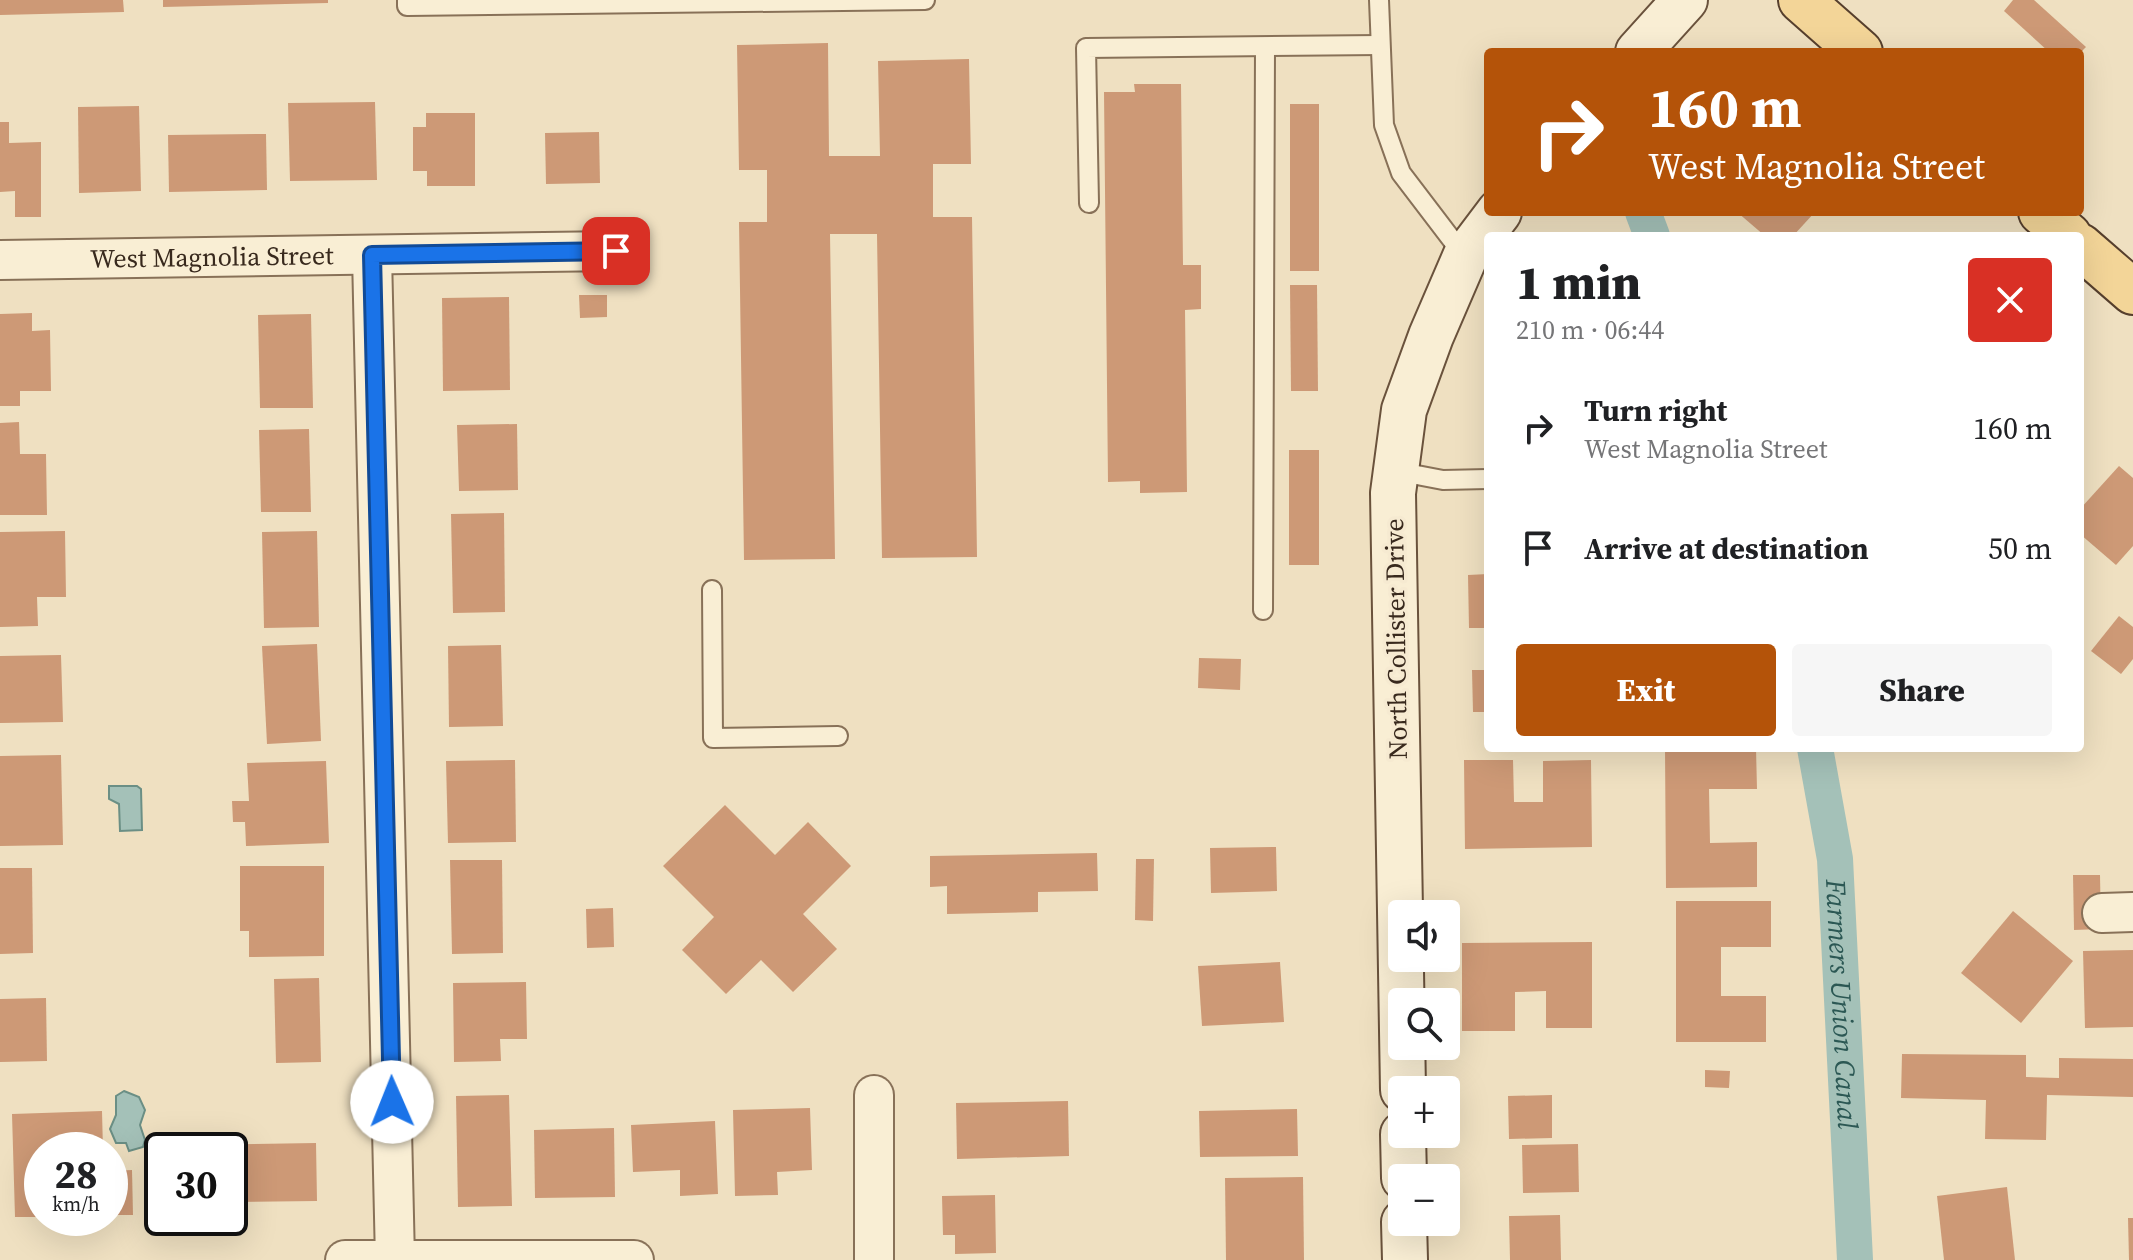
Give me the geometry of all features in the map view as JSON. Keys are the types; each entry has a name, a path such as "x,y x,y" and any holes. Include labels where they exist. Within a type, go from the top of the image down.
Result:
{"main road":[{"path":"1801,0 1855,48"},
{"path":"2046,216 2064,232"},
{"path":"2084,249 2133,292"}],"street":[{"path":"1642,48 1685,0"},
{"name":"North Collister Drive","path":"1403,1076 1393,493 1404,410 1465,257 1496,216"},
{"name":"West Magnolia Street","path":"0,260 616,251"},
{"path":"372,255 395,1260"},
{"path":"874,1095 874,1260"},
{"path":"1404,1236 1405,1260"},
{"path":"345,1260 634,1260"}],"lane":[{"path":"407,0 407,6 925,0"},
{"path":"1379,0 1384,125 1401,173 1465,257"},
{"path":"1089,203 1086,48 1380,45"},
{"path":"1263,610 1265,47"},
{"path":"1396,471 1443,480 1484,479"},
{"path":"712,590 713,738 838,736"}],"water":[{"path":"109,786 137,786 141,789 142,830 120,831 119,804 109,799"},
{"path":"124,1091 139,1097 145,1110 140,1125 143,1147 129,1151 128,1132 111,1132 116,1115 116,1096"}],"building":[{"path":"0,0 123,0 124,12 0,15"},
{"path":"163,0 328,0 328,3 163,7"},
{"path":"2013,0 2034,0 2086,47 2045,48 2004,11"},
{"path":"828,43 829,156 880,156 878,61 969,59 971,164 933,164 933,217 972,217 977,557 882,558 877,234 830,234 835,559 744,560 739,222 767,222 767,170 739,170 737,45"},
{"path":"1134,84 1181,84 1183,265 1201,265 1201,309 1185,310 1187,492 1140,493 1140,481 1108,482 1104,92 1135,92"},
{"path":"375,102 377,180 290,181 288,103"},
{"path":"1290,104 1319,104 1319,271 1290,271"},
{"path":"139,106 141,191 79,193 78,107"},
{"path":"426,113 475,113 475,186 427,186 427,171 413,171 413,127 426,127"},
{"path":"0,122 9,122 9,143 41,142 41,217 15,217 15,191 0,192"},
{"path":"599,132 600,183 546,184 545,133"},
{"path":"266,134 267,190 169,192 168,135"},
{"path":"1742,216 1811,216 1797,232 1760,232"},
{"path":"1290,285 1317,285 1318,391 1291,391"},
{"path":"579,295 607,295 607,317 580,318"},
{"path":"509,297 510,390 443,391 442,298"},
{"path":"32,313 32,331 50,330 51,391 20,391 20,406 0,406 0,314"},
{"path":"311,314 313,408 260,408 258,315"},
{"path":"19,422 20,454 46,454 47,515 0,515 0,423"},
{"path":"517,424 518,490 459,491 457,425"},
{"path":"309,429 311,512 261,512 259,430"},
{"path":"1289,450 1319,450 1319,565 1289,565"},
{"path":"2119,466 2133,478 2133,546 2116,565 2084,537 2084,505"},
{"path":"504,513 505,612 453,613 451,514"},
{"path":"65,531 66,597 37,597 38,626 0,627 0,532"},
{"path":"317,531 319,627 264,628 262,532"},
{"path":"1484,574 1484,628 1469,628 1468,575"},
{"path":"2119,616 2133,627 2133,659 2121,674 2091,651"},
{"path":"317,644 321,741 267,744 262,646"},
{"path":"501,645 503,726 449,727 448,646"},
{"path":"61,655 63,722 0,723 0,656"},
{"path":"1199,658 1241,659 1240,690 1198,688"},
{"path":"1472,670 1484,670 1484,712 1473,712"},
{"path":"1665,752 1756,752 1757,789 1709,789 1710,843 1757,842 1757,887 1666,888"},
{"path":"61,755 63,845 0,846 0,756"},
{"path":"515,760 516,842 448,843 446,761"},
{"path":"1464,760 1513,760 1514,802 1543,802 1543,761 1591,760 1592,847 1465,849"},
{"path":"326,761 329,843 246,846 245,822 233,822 232,801 249,801 247,763"},
{"path":"725,805 775,855 808,822 851,866 803,914 837,949 793,992 761,960 726,994 682,950 714,917 663,866"},
{"path":"1276,847 1277,891 1211,893 1210,848"},
{"path":"1097,853 1098,891 1038,892 1038,912 947,914 947,886 930,887 930,856"},
{"path":"1136,859 1154,859 1153,921 1135,920"},
{"path":"450,860 502,860 503,953 452,954"},
{"path":"240,866 324,866 324,956 249,957 249,931 240,931"},
{"path":"0,868 32,868 33,953 0,954"},
{"path":"2073,875 2100,875 2101,929 2074,930"},
{"path":"1676,901 1771,901 1771,947 1721,947 1721,996 1766,996 1766,1042 1676,1042"},
{"path":"613,908 614,947 587,948 586,909"},
{"path":"2013,911 2073,961 2021,1023 1961,973"},
{"path":"1592,942 1592,1028 1546,1028 1546,991 1515,992 1515,1031 1462,1031 1462,943"},
{"path":"2133,950 2133,1027 2085,1028 2083,951"},
{"path":"1280,962 1284,1022 1202,1026 1198,966"},
{"path":"319,978 321,1062 276,1063 274,979"},
{"path":"526,982 527,1039 500,1039 501,1061 454,1062 453,983"},
{"path":"46,998 47,1061 0,1062 0,999"},
{"path":"1902,1054 2026,1055 2026,1077 2059,1078 2059,1058 2133,1059 2133,1097 2047,1095 2046,1140 1985,1139 1986,1100 1901,1098"},
{"path":"1705,1070 1730,1071 1729,1088 1705,1087"},
{"path":"509,1095 512,1206 458,1207 456,1096"},
{"path":"1552,1095 1552,1138 1509,1139 1508,1096"},
{"path":"1068,1101 1069,1156 957,1159 956,1103"},
{"path":"810,1108 812,1170 777,1172 778,1195 735,1196 733,1110"},
{"path":"1297,1109 1298,1156 1200,1157 1199,1111"},
{"path":"102,1111 103,1132 24,1132 24,1217 15,1217 12,1114"},
{"path":"715,1121 718,1194 680,1196 680,1170 633,1172 631,1125"},
{"path":"614,1128 615,1197 535,1198 534,1130"},
{"path":"316,1143 317,1201 248,1202 248,1144"},
{"path":"1578,1144 1579,1192 1523,1193 1522,1145"},
{"path":"128,1170 132,1170 133,1215 128,1215"},
{"path":"1303,1177 1304,1260 1226,1260 1225,1178"},
{"path":"2007,1187 2015,1260 1944,1260 1937,1196"},
{"path":"995,1195 996,1253 955,1254 955,1235 943,1235 942,1196"},
{"path":"1560,1215 1561,1260 1510,1260 1509,1216"},
{"path":"2128,1218 2133,1218 2133,1260 2129,1260"}],"waterway":[{"name":"Farmers Union Canal","path":"1644,216 1650,232"},
{"name":"Farmers Union Canal","path":"1816,752 1835,859 1855,1260"}],"route":[{"path":"392,1102 372,255 616,251"}]}
